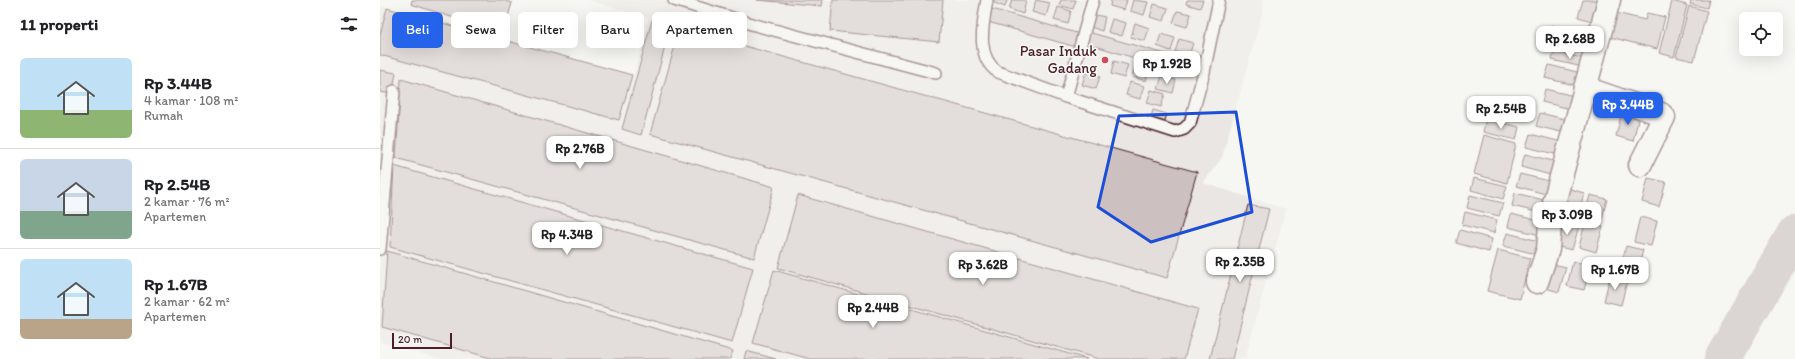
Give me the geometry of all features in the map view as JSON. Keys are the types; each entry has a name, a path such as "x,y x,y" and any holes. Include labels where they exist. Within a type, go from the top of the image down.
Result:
{"street":[{"path":"1537,282 1548,249 1551,214 1609,0"},
{"path":"1585,88 1661,114 1664,117 1640,165"}],"lane":[{"path":"674,0 755,25 936,73"},
{"path":"987,0 982,34 983,55 990,67 998,72 1066,97 1175,132 1184,129 1190,123 1204,72 1219,0"},
{"path":"1066,97 1093,0"},
{"path":"380,249 384,138 394,91"}],"highlighted area":[{"path":"1236,112 1252,212 1151,242 1098,207 1119,116"}],"shaded area":[{"path":"588,0 1264,0 1263,10 1222,157 1203,183 1286,209 1245,359 441,359 380,342 380,6 401,12 392,12 392,48 443,48 443,24 451,26 451,48 510,48 510,42 518,45 518,48 530,48 633,77 641,48 644,48 644,36 649,18 644,17 644,12 629,12"}],"building":[{"path":"412,0 502,0 512,3 509,12 451,12 451,17 443,14 443,12 436,12 411,4"},
{"path":"757,0 823,0 822,6"},
{"path":"833,0 943,0 939,42 830,31"},
{"path":"992,0 1007,0 1005,7 992,2"},
{"path":"1012,0 1026,0 1023,14 1009,9"},
{"path":"1036,0 1050,3 1046,16 1032,12"},
{"path":"1061,0 1076,0 1073,9 1059,5"},
{"path":"1111,0 1127,0 1124,10 1110,6"},
{"path":"1133,0 1148,2 1144,15 1130,11"},
{"path":"1187,0 1203,0 1200,8 1186,4"},
{"path":"1583,0 1601,0 1595,22 1578,17"},
{"path":"1691,0 1709,0 1707,8 1690,4"},
{"path":"1672,1 1687,5 1674,57 1659,53"},
{"path":"1154,4 1168,8 1164,21 1150,17"},
{"path":"1689,6 1707,11 1694,61 1676,57"},
{"path":"1058,7 1071,11 1068,24 1054,20"},
{"path":"387,8 402,12 392,12 392,48 443,48 443,23 451,26 451,48 510,48 510,42 518,44 518,48 533,48 632,75 619,120 380,55 380,35"},
{"path":"992,9 1080,34 1076,47 988,22"},
{"path":"1177,11 1191,14 1187,27 1173,23"},
{"path":"1616,13 1645,20 1647,13 1665,17 1657,49 1610,37"},
{"path":"1091,14 1105,17 1102,31 1088,26"},
{"path":"1112,19 1126,23 1122,36 1108,32"},
{"path":"652,20 652,48 665,48 641,135 622,129"},
{"path":"1135,23 1149,28 1145,41 1131,37"},
{"path":"1551,25 1592,36 1588,51 1547,41"},
{"path":"1088,32 1190,61 1186,74 1086,43"},
{"path":"1161,34 1175,38 1171,51 1157,46"},
{"path":"1179,39 1193,43 1189,56 1175,52"},
{"path":"747,47 1197,172 1167,278 650,134 674,48 747,48"},
{"path":"1554,51 1589,60 1587,68 1552,60"},
{"path":"1114,61 1128,65 1124,78 1111,74"},
{"path":"1135,64 1149,68 1146,81 1132,77"},
{"path":"1549,65 1581,73 1578,86 1545,78"},
{"path":"380,70 396,73 392,94 380,92"},
{"path":"1086,72 1100,76 1096,89 1082,85"},
{"path":"1162,76 1176,80 1173,93 1158,89"},
{"path":"401,79 774,187 754,258 396,158"},
{"path":"1130,82 1144,86 1140,99 1126,95"},
{"path":"1545,89 1578,97 1575,110 1542,102"},
{"path":"1151,90 1165,94 1161,107 1147,103"},
{"path":"1153,110 1167,114 1163,127 1149,123"},
{"path":"1622,112 1639,116 1633,141 1616,136"},
{"path":"1540,113 1573,121 1569,134 1536,126"},
{"path":"1486,119 1519,127 1516,140 1483,132"},
{"path":"1530,134 1562,142 1559,155 1526,147"},
{"path":"1484,135 1516,144 1507,183 1474,174"},
{"path":"1525,154 1557,162 1554,176 1521,167"},
{"path":"394,166 753,268 732,343 390,247"},
{"path":"1520,174 1553,182 1549,195 1516,186"},
{"path":"1474,178 1507,186 1503,199 1471,190"},
{"path":"1648,178 1666,182 1659,207 1642,202"},
{"path":"1567,188 1584,193 1578,217 1561,213"},
{"path":"1515,193 1548,201 1545,214 1512,206"},
{"path":"798,195 1198,309 1184,359 1099,359 778,268"},
{"path":"1470,195 1503,203 1499,216 1467,208"},
{"path":"1590,195 1607,199 1601,223 1584,219"},
{"path":"1248,205 1269,209 1232,359 1210,359"},
{"path":"1465,212 1497,220 1494,233 1462,225"},
{"path":"1511,214 1544,222 1540,235 1508,227"},
{"path":"1640,217 1657,221 1651,246 1634,242"},
{"path":"1561,221 1579,226 1572,250 1555,246"},
{"path":"1585,223 1603,227 1596,252 1579,247"},
{"path":"1460,230 1492,239 1489,252 1456,243"},
{"path":"1507,233 1539,241 1536,254 1503,246"},
{"path":"1626,246 1643,250 1637,274 1620,270"},
{"path":"1498,250 1530,258 1520,299 1487,291"},
{"path":"387,251 733,351 730,359 494,359 382,327"},
{"path":"1573,261 1591,266 1584,290 1567,286"},
{"path":"1548,263 1566,267 1559,292 1542,287"},
{"path":"774,270 1087,359 810,359 753,343"},
{"path":"1610,276 1627,281 1621,305 1604,301"},
{"path":"746,351 776,359 744,359"}],"waterway":[{"path":"1722,359 1795,233"}],"place":[{"name":"Pasar Induk Gadang","path":"1105,60"}]}
